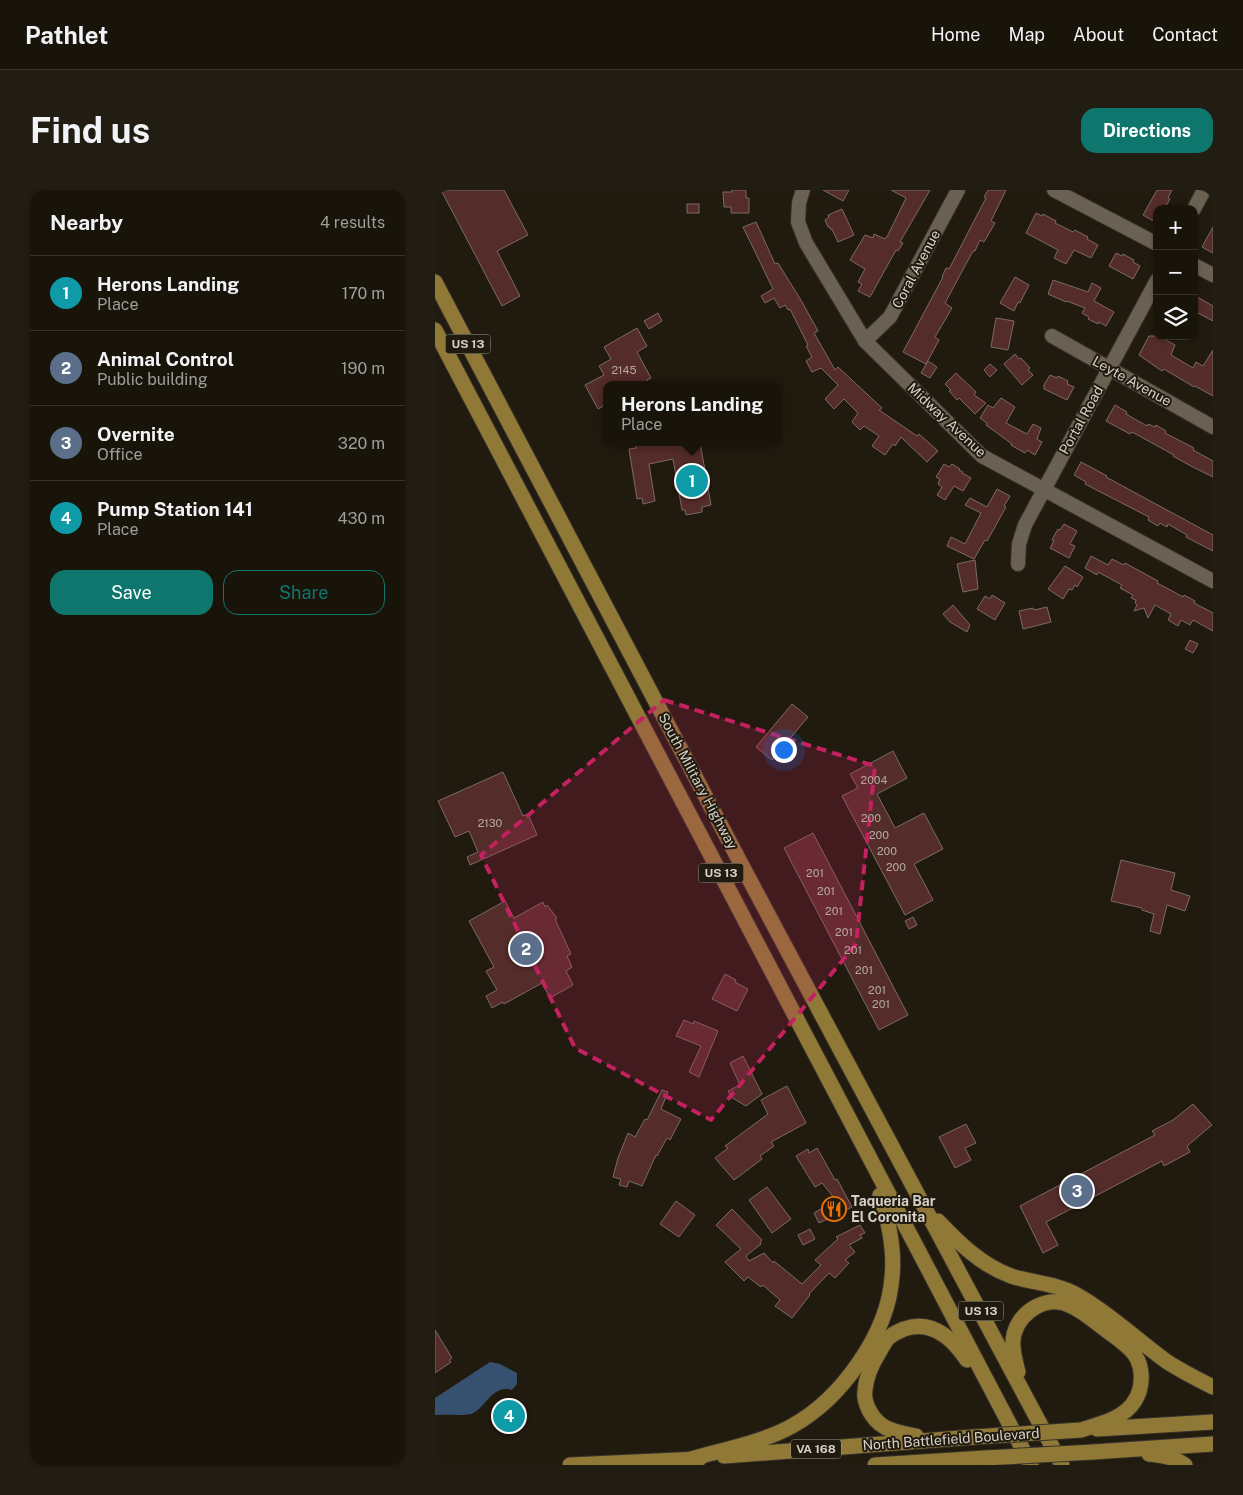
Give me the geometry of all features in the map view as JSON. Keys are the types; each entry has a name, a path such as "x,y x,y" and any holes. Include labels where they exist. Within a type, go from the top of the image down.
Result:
{"main road":[{"name":"South Military Highway","path":"435,282 778,933 1062,1465"},
{"name":"South Military Highway","path":"435,330 1031,1465"},
{"path":"691,1459 790,1428 809,1416 845,1382 871,1340 888,1300 892,1278 893,1249 888,1219 855,1131"},
{"path":"926,1208 972,1254 991,1267 1011,1276 1054,1285 1074,1293 1092,1304 1167,1361 1213,1387"},
{"path":"1035,1415 1018,1372 1013,1350 1014,1335 1019,1322 1029,1311 1042,1304 1056,1302 1070,1305 1115,1336 1135,1355 1140,1366 1142,1379 1140,1392 1134,1403 1125,1412 1081,1430"},
{"path":"942,1439 896,1432 883,1426 873,1417 867,1405 864,1391 867,1378 888,1338 898,1331 910,1327 923,1326 935,1329 947,1336 958,1346 1006,1417"},
{"name":"North Battlefield Boulevard","path":"570,1465 621,1464 942,1439 1213,1422"},
{"name":"North Battlefield Boulevard","path":"875,1465 1213,1444"},
{"path":"1093,1452 1129,1452 1165,1456 1178,1460 1185,1465"},
{"path":"953,1465 985,1458"}],"street":[{"name":"Midway Avenue","path":"803,190 799,203 798,222 806,243 865,341 982,456 1213,581"},
{"name":"Coral Avenue","path":"865,341 890,317 959,190"},
{"path":"1054,190 1153,242"},
{"path":"1196,205 1204,190"},
{"path":"1198,266 1213,275"},
{"name":"Portal Road","path":"1018,564 1019,544 1025,525 1153,288"},
{"name":"Leyte Avenue","path":"1052,336 1213,426"}],"highlighted area":[{"path":"664,700 875,766 856,944 711,1120 575,1048 481,855"}],"water":[{"path":"490,1362 500,1364 517,1373 517,1384 512,1390 505,1389 493,1394 476,1412 471,1414 435,1415 435,1398"}],"building":[{"path":"441,190 504,190 528,235 497,251 520,296 502,306"},
{"path":"732,190 746,190 746,198 749,198 749,213 731,213 731,207 724,207 723,192 732,192"},
{"path":"823,190 849,190 843,201"},
{"path":"891,190 930,190 900,242 903,243 898,251 896,250 870,297 858,291 862,284 858,282 865,269 850,260 865,235 873,238 874,234 885,239 888,235 906,198"},
{"path":"988,190 1006,190 991,221 995,223 984,242 980,240 975,251 973,251 945,303 952,308 935,337 939,340 926,364 903,352 946,268 949,269 986,198 984,197"},
{"path":"1157,190 1172,190 1166,205 1153,205 1153,221 1143,215"},
{"path":"687,204 699,204 699,213 687,213"},
{"path":"842,209 854,235 838,242 825,220 829,217 828,215"},
{"path":"1036,213 1042,216 1043,214 1056,221 1055,223 1073,232 1075,230 1098,245 1091,258 1074,250 1066,264 1054,258 1058,250 1026,233"},
{"path":"756,222 775,264 778,263 818,331 814,333 835,370 838,367 882,408 879,410 917,436 919,434 938,451 927,462 901,437 885,455 872,446 879,436 864,426 860,430 852,422 858,413 844,399 834,409 825,399 838,385 821,368 812,372 806,361 812,357 806,346 808,345 790,309 788,310 785,305 780,308 774,298 765,303 761,296 773,289 743,227"},
{"path":"1213,227 1213,253 1202,247"},
{"path":"1116,253 1122,256 1123,254 1140,266 1133,279 1109,266"},
{"path":"1015,277 1029,285 1014,311 1000,303"},
{"path":"1053,280 1088,292 1092,283 1101,288 1094,301 1114,312 1106,326 1088,319 1089,317 1082,313 1085,308 1048,294"},
{"path":"1198,297 1213,306 1213,321 1198,313"},
{"path":"658,313 662,321 649,329 644,321"},
{"path":"996,318 1014,321 1008,350 991,347"},
{"path":"637,328 647,346 637,352 651,378 648,381 603,381 603,406 598,409 585,385 604,375 599,366 611,359 604,347"},
{"path":"1149,336 1153,336 1153,340 1166,340 1175,345 1171,355 1193,368 1196,362 1203,366 1213,350 1213,396 1164,369 1162,371 1139,355"},
{"path":"1015,354 1030,368 1028,370 1033,375 1022,385 1004,364"},
{"path":"928,361 937,367 930,378 921,373"},
{"path":"990,364 997,370 990,377 984,370"},
{"path":"956,373 976,392 974,395 986,403 975,414 959,398 957,400 945,384"},
{"path":"1050,375 1057,378 1058,376 1068,381 1067,384 1074,387 1067,400 1044,389 1044,385"},
{"path":"1001,398 1015,407 1006,423 1027,434 1033,424 1041,428 1037,439 1042,442 1035,455 1027,450 1025,453 1011,445 980,418 988,405 993,408"},
{"path":"1115,405 1147,426 1148,424 1155,427 1156,425 1166,431 1165,433 1194,448 1193,450 1213,461 1213,477 1132,432 1130,434 1106,421"},
{"path":"636,446 701,446 711,505 702,507 702,512 686,515 685,510 682,510 673,459 649,464 655,501 643,504 642,498 637,499 629,449 636,448"},
{"path":"1081,462 1213,535 1213,551 1186,537 1187,535 1168,524 1167,527 1160,523 1158,526 1148,520 1149,517 1085,484 1086,482 1074,475"},
{"path":"944,464 949,467 952,464 971,478 963,491 954,486 945,500 937,495 942,487 938,484 940,479 936,477"},
{"path":"997,489 1010,496 987,541 985,540 974,559 947,546 951,537 965,544 981,513 965,505 970,498 987,507"},
{"path":"1064,524 1077,531 1070,544 1075,546 1069,558 1050,548 1058,529 1060,530"},
{"path":"1091,556 1108,565 1112,559 1124,565 1125,563 1158,581 1157,583 1183,597 1184,595 1195,601 1194,603 1213,613 1213,631 1193,620 1190,625 1181,620 1178,626 1168,620 1171,614 1155,605 1148,618 1144,608 1134,611 1137,605 1135,603 1136,600 1131,598 1133,595 1120,588 1122,585 1098,572 1097,575 1085,568"},
{"path":"975,560 978,589 963,592 957,564"},
{"path":"1065,566 1083,577 1077,587 1075,585 1072,590 1069,589 1063,599 1048,589"},
{"path":"992,595 1005,603 995,620 977,609 985,596 990,599"},
{"path":"953,605 970,625 967,632 950,622 943,614"},
{"path":"1047,607 1051,622 1023,629 1019,611"},
{"path":"1190,640 1198,644 1193,653 1185,649"},
{"path":"792,704 808,717 772,760 756,747"},
{"path":"893,751 907,778 877,794 895,828 924,813 943,849 914,864 933,900 905,915 842,796 858,788 850,774"},
{"path":"503,772 523,816 528,814 537,835 470,865 467,857 478,852 469,831 455,837 438,801"},
{"path":"813,833 908,1015 879,1030 784,848"},
{"path":"1121,860 1175,873 1171,890 1190,896 1185,911 1167,905 1160,934 1150,931 1154,914 1142,910 1142,908 1111,901"},
{"path":"505,901 514,918 543,902 545,907 547,905 557,918 555,919 571,954 567,956 572,967 566,971 573,985 550,998 542,983 504,1004 503,1002 492,1008 486,996 497,990 486,971 494,967 469,921"},
{"path":"913,917 917,925 909,929 905,921"},
{"path":"725,974 748,989 737,1011 712,999"},
{"path":"684,1020 693,1024 694,1021 718,1031 699,1077 689,1072 701,1046 676,1036"},
{"path":"743,1056 762,1094 746,1106 731,1097 728,1091 740,1085 730,1063"},
{"path":"787,1086 806,1123 771,1142 774,1146 760,1156 762,1159 734,1180 715,1158 728,1148 725,1146 768,1114 761,1100"},
{"path":"662,1090 668,1092 661,1109 681,1119 670,1140 667,1138 656,1155 642,1186 629,1181 627,1187 619,1185 621,1179 613,1177 628,1133 635,1137 645,1119 647,1120"},
{"path":"1193,1104 1212,1125 1187,1146 1190,1152 1164,1166 1162,1161 1046,1222 1058,1245 1043,1253 1020,1206 1155,1135 1152,1131 1173,1120"},
{"path":"966,1124 976,1143 965,1148 971,1160 955,1168 939,1137"},
{"path":"817,1148 852,1207 819,1223 814,1213 836,1200 822,1183 815,1187 796,1156 808,1149 809,1153"},
{"path":"767,1187 791,1219 772,1233 749,1200"},
{"path":"676,1201 695,1215 679,1237 660,1224"},
{"path":"732,1209 762,1240 761,1244 746,1256 749,1261 764,1253 773,1263 774,1261 802,1284 821,1265 815,1260 838,1239 836,1237 860,1225 865,1233 860,1235 862,1238 849,1245 855,1252 845,1260 849,1263 835,1278 829,1273 809,1294 792,1318 775,1306 780,1300 763,1285 761,1287 748,1277 744,1281 725,1262 741,1249 716,1225"},
{"path":"810,1229 815,1239 803,1245 798,1235"},
{"path":"435,1330 452,1358 449,1360 451,1362 435,1373"}],"place":[{"name":"Herons Landing","path":"692,481"},
{"name":"Animal Control","path":"526,949"},
{"name":"Overnite","path":"1077,1191"},
{"name":"Taqueria Bar El Coronita","path":"834,1209"},
{"name":"Pump Station 141","path":"509,1416"}]}
